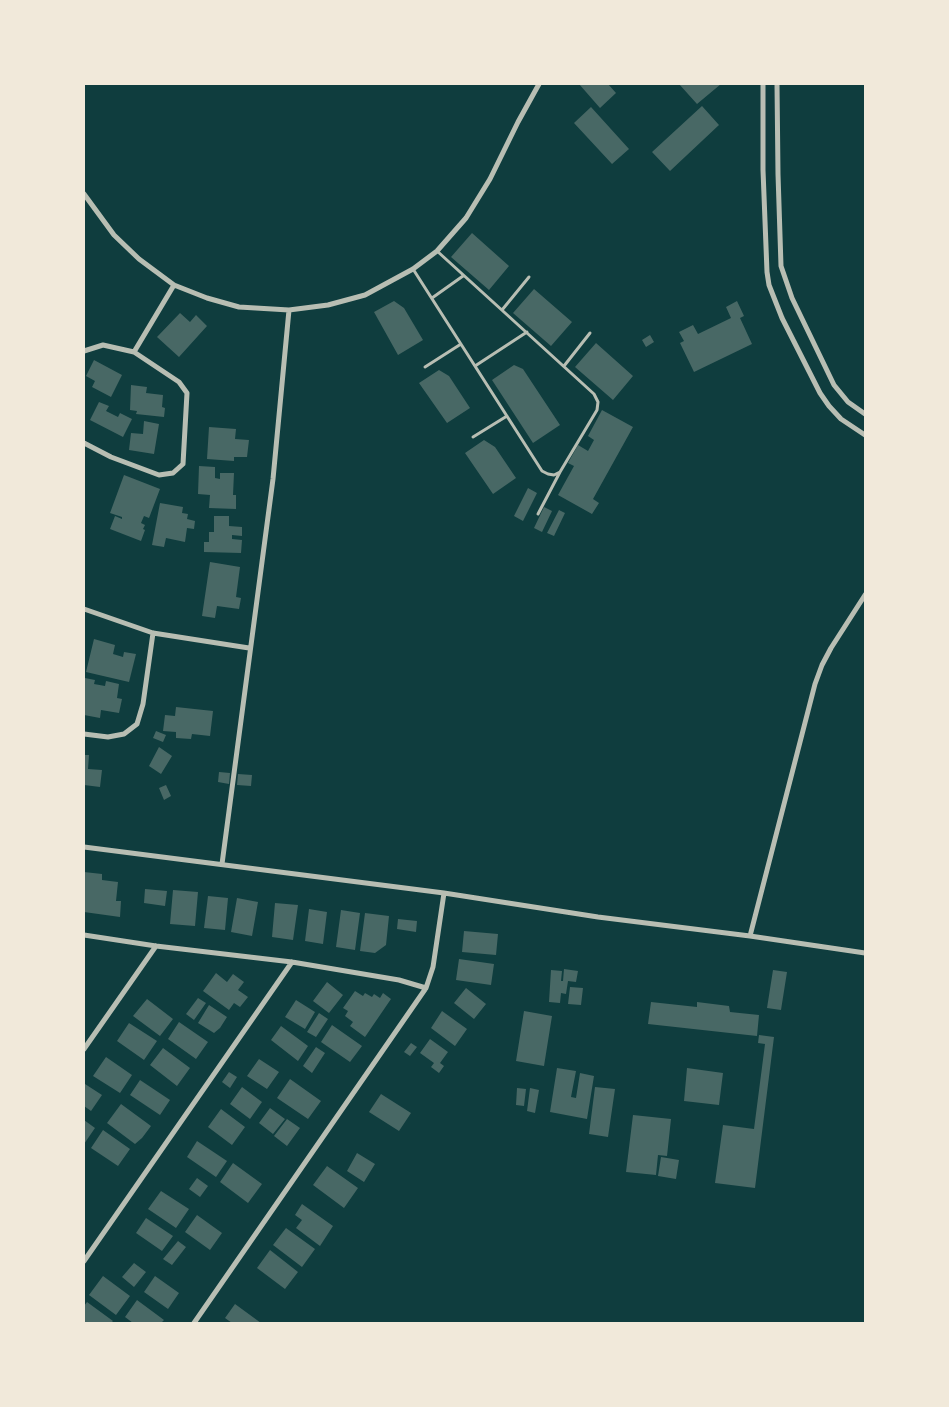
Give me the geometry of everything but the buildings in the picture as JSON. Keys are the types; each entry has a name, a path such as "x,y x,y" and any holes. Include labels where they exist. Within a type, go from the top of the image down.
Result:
{"street":[{"path":"84,194 114,235 139,259 174,285 207,298 239,306 288,310 328,305 365,295 413,269 437,251 466,218 490,179 539,84"},
{"path":"763,84 763,170 769,285 782,318 820,393 841,419 865,435"},
{"path":"777,84 778,174 783,273 804,324 834,385 848,402 865,414"},
{"path":"134,352 174,285"},
{"path":"222,864 249,648 273,479 288,310"},
{"path":"84,351 103,345 134,352 179,382 187,393 183,464 174,473 159,475 111,457 84,443"},
{"path":"750,936 815,684 834,642 865,595"},
{"path":"84,609 153,633 249,648"},
{"path":"84,734 108,737 124,734 137,724 143,704 153,633"},
{"path":"84,848 444,893 598,917 865,953"},
{"path":"194,1323 426,988 433,967 444,893"},
{"path":"84,935 156,946 292,962 399,980 426,988"},
{"path":"84,1049 156,946"},
{"path":"84,1261 292,962"}],"lane":[{"path":"437,251 594,394 598,402 597,410 560,472 538,514"},
{"path":"413,269 542,471 554,475 560,472"},
{"path":"432,298 464,276"},
{"path":"502,310 529,277"},
{"path":"475,366 527,332"},
{"path":"564,366 590,333"},
{"path":"425,367 461,344"},
{"path":"472,437 507,416"}]}
